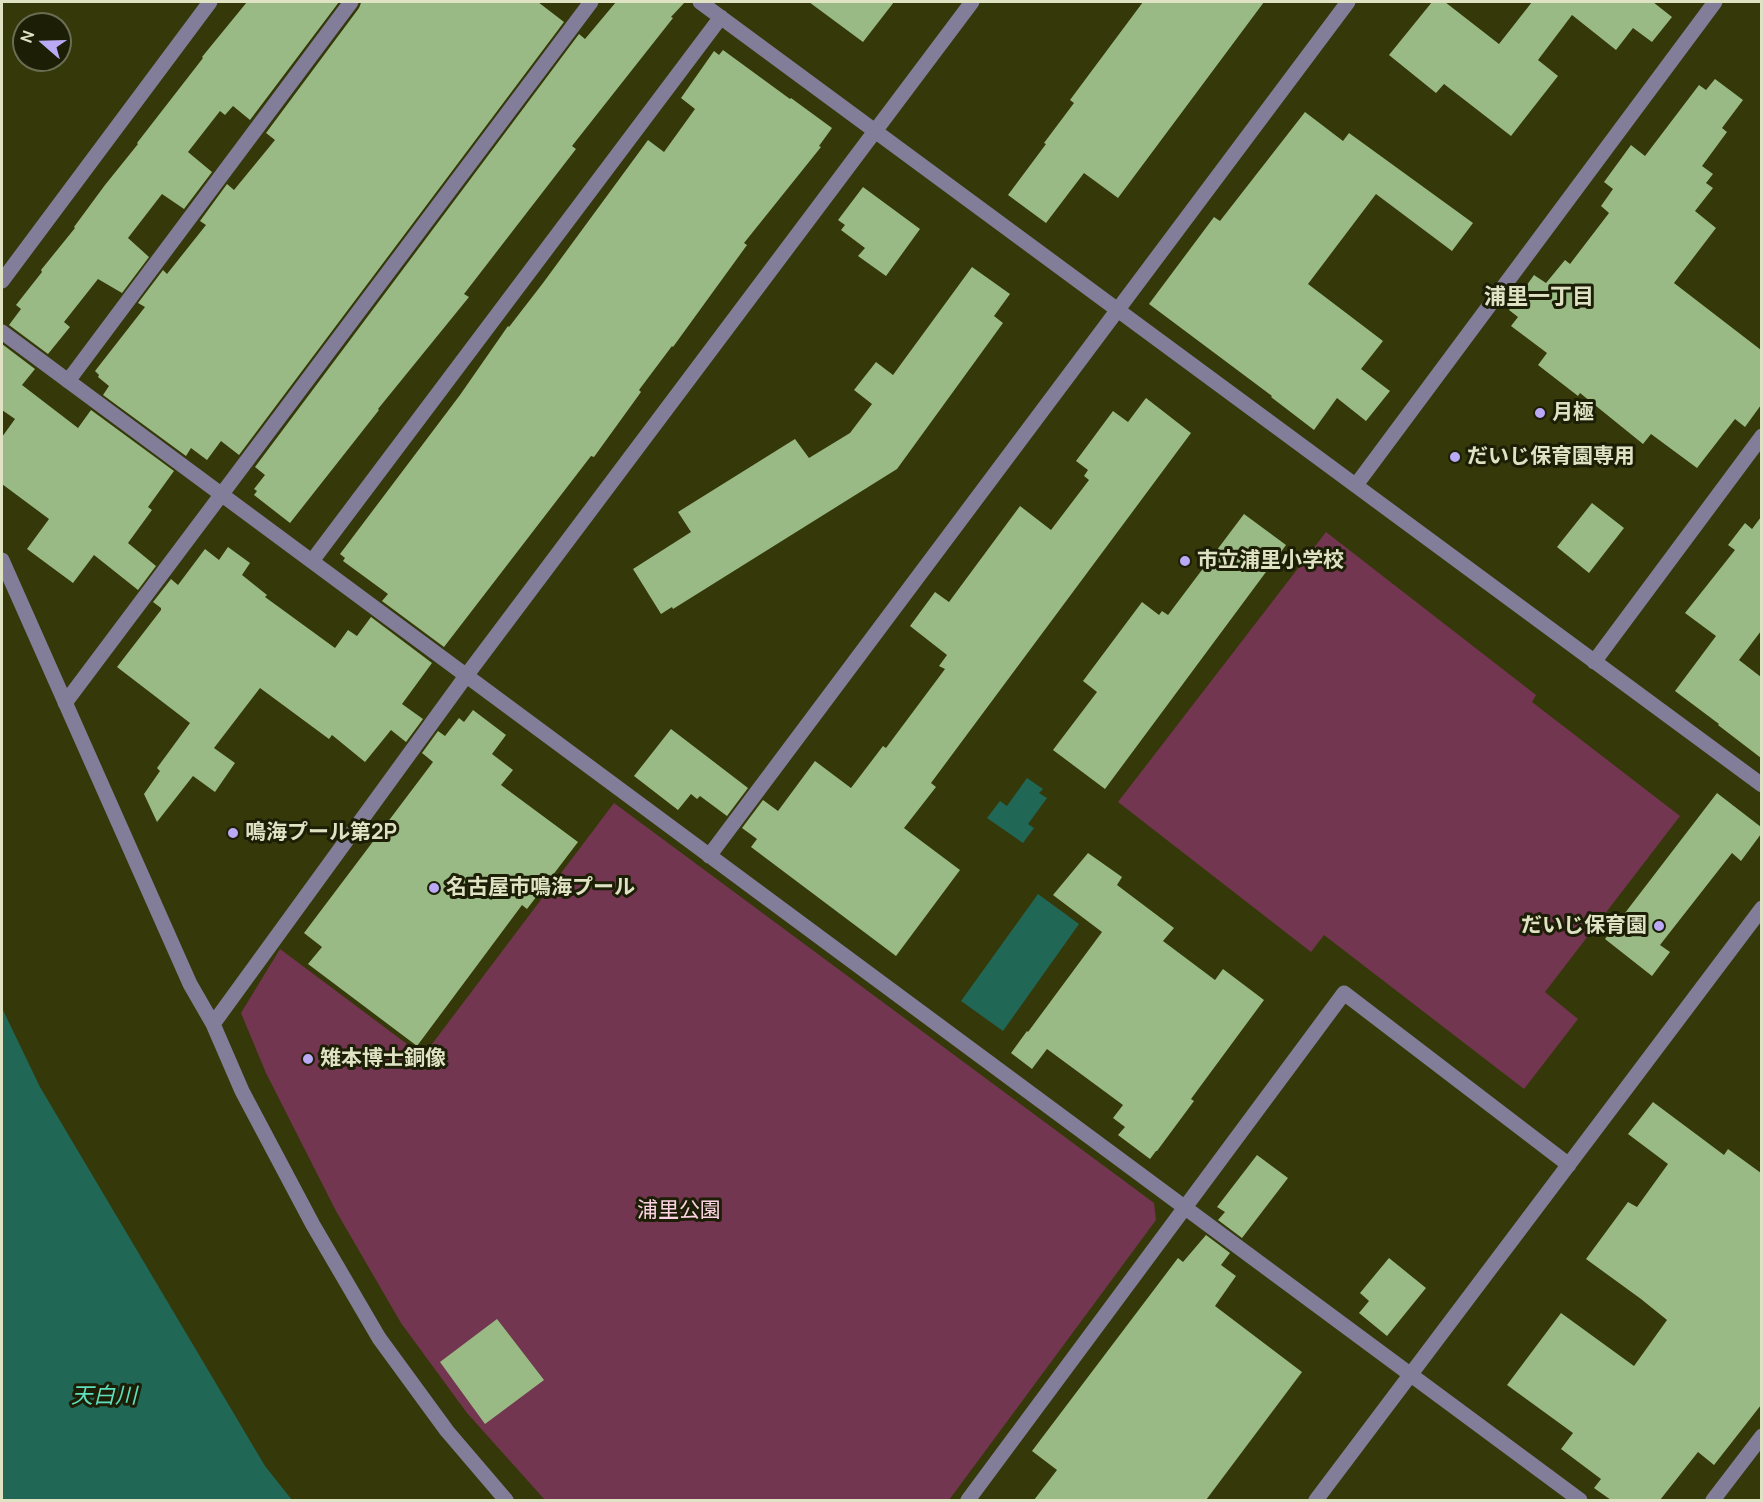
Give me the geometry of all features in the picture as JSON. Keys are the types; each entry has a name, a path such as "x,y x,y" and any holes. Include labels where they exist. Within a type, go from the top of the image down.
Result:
{"street":[{"path":"2,280 210,2"},
{"path":"68,381 351,2"},
{"path":"65,704 591,2"},
{"path":"700,2 1761,785"},
{"path":"213,1024 466,676 972,2"},
{"path":"710,856 1348,2"},
{"path":"1356,485 1716,2"},
{"path":"312,561 721,16"},
{"path":"2,332 1580,1500"},
{"path":"1594,662 1761,436"},
{"path":"2,560 190,984 213,1024 242,1091 313,1225 379,1338 447,1431 506,1500"},
{"path":"1316,1500 1761,908"},
{"path":"968,1500 1344,993 1569,1165"},
{"path":"1713,1500 1761,1436"}],"green space":[{"path":"1326,532 1536,695 1532,702 1680,816 1545,992 1578,1019 1524,1089 1324,935 1311,952 1118,802"},
{"name":"浦里公園","path":"614,803 1154,1203 1156,1220 949,1500 545,1500 467,1413 401,1323 336,1211 266,1073 241,1013 280,949 423,1056"}],"water":[{"path":"1027,778 1043,789 1039,793 1047,798 1028,824 1034,828 1023,843 987,818 1000,801 1007,806"},
{"path":"1038,894 1079,924 1003,1031 961,1001"},
{"name":"天白川","path":"2,1008 40,1087 265,1466 292,1500 2,1500"}],"building":[{"path":"247,2 339,2 250,120 233,106 225,115 220,111 188,152 212,172 184,209 162,194 128,238 149,257 122,293 98,279 64,322 70,327 48,354 9,325 21,309 16,305 202,57"},
{"path":"538,2 564,22 239,455 221,441 207,460 191,448 186,456 103,395 109,386 98,377 95,371 145,307 138,303 163,270 167,274 206,225 200,221 227,184 234,190 275,140 266,133 361,3"},
{"path":"616,2 685,2 572,146 576,149 464,294 469,297 290,523 254,495 257,491 254,489 265,475 255,467 579,34 585,39"},
{"path":"809,2 894,2 863,42"},
{"path":"1143,2 1264,2 1118,198 1084,173 1046,223 1008,195 1074,103 1070,100"},
{"path":"1432,2 1445,2 1499,44 1532,2 1653,2 1672,17 1652,42 1633,28 1616,50 1572,15 1538,60 1558,76 1511,136 1444,84 1436,93 1389,55"},
{"path":"723,50 832,128 819,146 821,147 744,243 747,245 639,390 641,392 594,457 591,456 444,647 382,601 388,594 343,561 345,558 340,554 648,140 664,152 695,109 681,98 714,51 719,55"},
{"path":"1715,79 1743,100 1722,128 1727,132 1702,166 1713,174 1706,183 1713,188 1695,211 1716,228 1674,283 1761,350 1761,405 1745,427 1735,419 1697,468 1651,434 1643,444 1580,393 1578,396 1538,365 1547,353 1511,326 1518,317 1509,310 1534,275 1546,283 1565,260 1570,264 1609,213 1601,206 1613,189 1604,182 1631,145 1645,156 1699,85 1706,90"},
{"path":"1305,112 1343,141 1349,133 1473,223 1452,251 1376,194 1308,284 1383,341 1361,369 1390,391 1366,421 1337,398 1314,430 1149,304 1214,217 1220,221"},
{"path":"863,187 920,229 886,276 858,256 865,248 841,230 845,225 838,220"},
{"path":"972,267 1010,294 994,316 1003,323 897,469 673,609 672,607 661,614 633,569 691,532 678,512 795,439 809,458 850,433 872,404 854,390 876,362 893,375"},
{"path":"2,344 35,369 22,385 78,428 91,410 174,471 148,507 152,510 128,543 156,566 138,590 94,555 73,583 27,549 49,519 2,484 2,437 15,419 2,410"},
{"path":"1146,398 1191,433 931,783 936,787 904,828 960,870 896,956 751,847 757,839 742,828 763,800 778,811 815,761 851,788 883,746 886,748 945,669 939,666 947,655 910,626 935,592 949,602 1020,506 1051,530 1089,480 1084,476 1088,470 1076,461 1113,411 1128,422"},
{"path":"1592,503 1624,528 1589,573 1557,547"},
{"name":"市立浦里小学校","path":"1244,514 1286,545 1105,789 1053,750 1097,692 1083,681 1142,602 1159,615 1162,611 1168,615"},
{"path":"1761,517 1761,631 1739,660 1761,677 1761,758 1675,691 1716,636 1685,613 1735,550 1728,545 1745,523 1752,529"},
{"path":"228,547 250,563 242,575 267,595 265,597 335,648 348,630 357,636 371,617 432,663 402,704 423,719 406,742 391,730 365,762 332,735 329,739 260,688 214,748 235,763 215,792 193,776 157,822 144,794 160,771 157,768 190,723 117,667 161,610 153,602 171,579 178,585 205,549 219,560"},
{"path":"473,710 506,735 492,754 513,770 501,785 578,842 527,909 522,905 417,1046 308,964 322,947 304,933 433,762 422,753 438,731 445,736 459,718 464,722"},
{"path":"671,729 748,788 727,816 700,796 697,799 691,794 678,810 634,776"},
{"path":"1717,793 1761,827 1761,834 1741,861 1732,853 1660,945 1670,952 1652,976 1605,939"},
{"path":"1088,853 1122,877 1117,885 1174,928 1163,941 1215,980 1223,969 1264,1000 1191,1099 1194,1101 1150,1159 1118,1135 1125,1127 1113,1118 1123,1105 1047,1049 1032,1069 1011,1053 1102,932 1053,895"},
{"path":"1653,1102 1724,1155 1728,1149 1761,1173 1761,1405 1714,1465 1698,1452 1660,1500 1611,1500 1594,1488 1601,1479 1561,1449 1573,1433 1507,1385 1561,1313 1634,1366 1667,1320 1586,1259 1628,1202 1637,1207 1668,1164 1628,1134"},
{"path":"1257,1155 1288,1178 1242,1238 1218,1220 1225,1212 1217,1207"},
{"path":"1206,1235 1230,1253 1221,1265 1236,1276 1215,1306 1302,1372 1206,1500 1034,1500 1057,1470 1032,1451 1178,1258 1183,1262"},
{"path":"1389,1258 1426,1288 1387,1336 1359,1313 1369,1301 1360,1293"},
{"path":"497,1319 544,1380 485,1424 440,1362"}],"place":[{"name":"月極","path":"1540,413"},
{"name":"だいじ保育園専用","path":"1455,457"},
{"name":"市立浦里小学校","path":"1185,561"},
{"name":"鳴海プール第2P","path":"233,833"},
{"name":"名古屋市鳴海プール","path":"434,888"},
{"name":"だいじ保育園","path":"1659,926"},
{"name":"雉本博士銅像","path":"308,1059"}],"district":[{"name":"浦里一丁目","path":"1539,298"}]}
